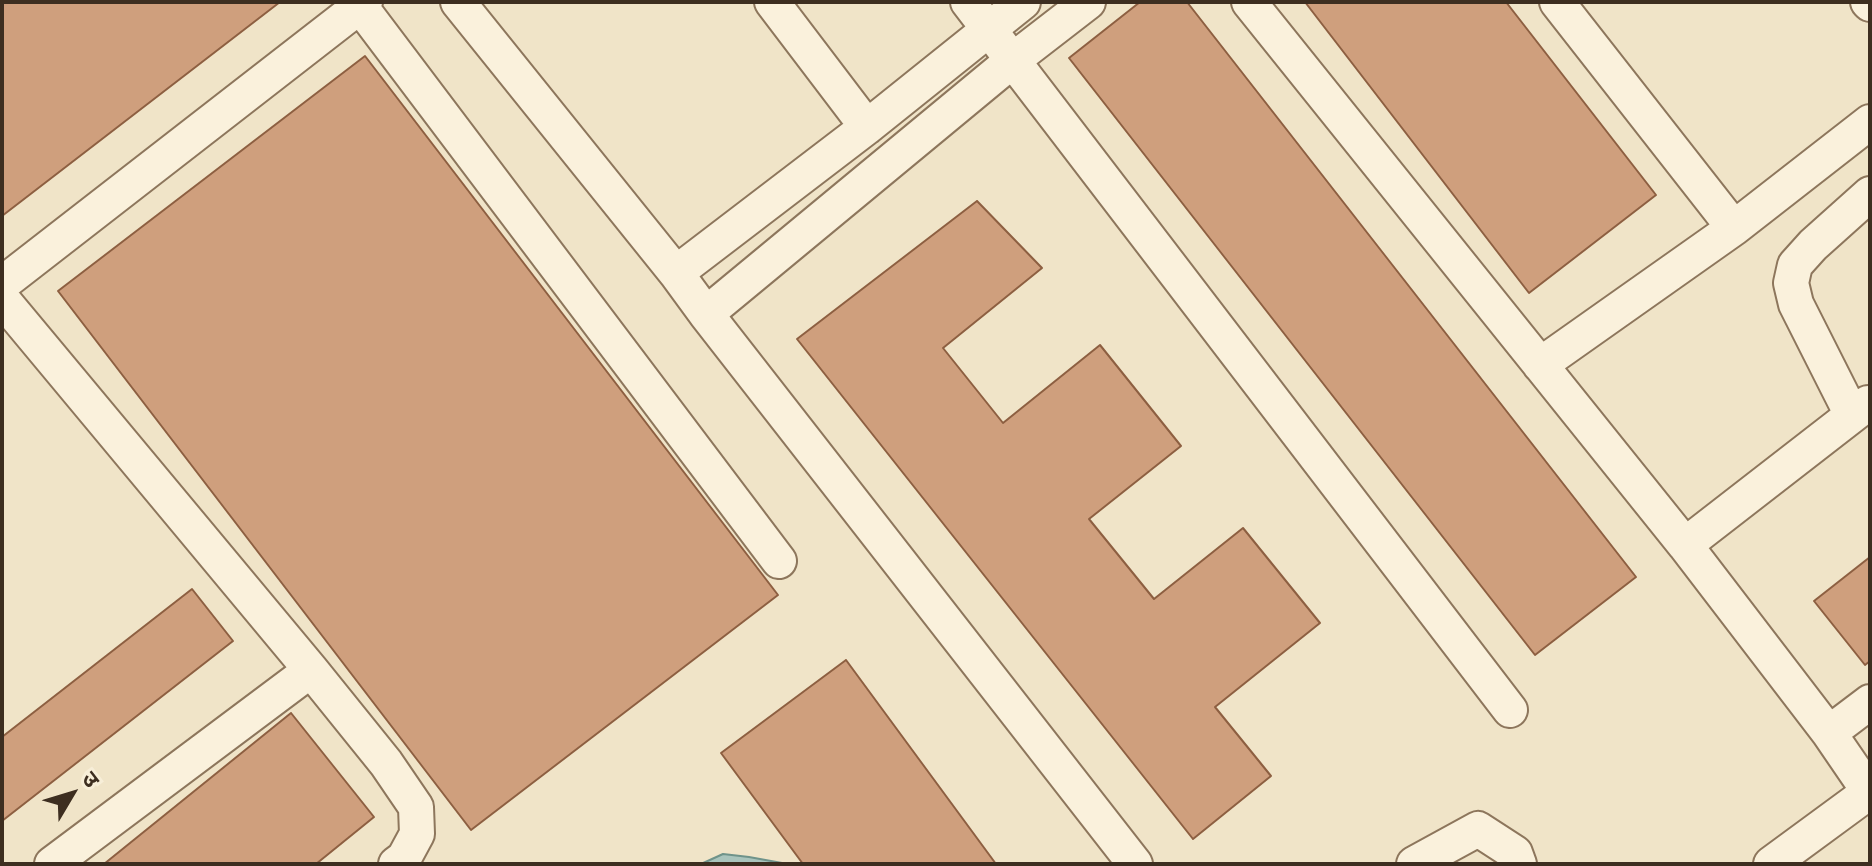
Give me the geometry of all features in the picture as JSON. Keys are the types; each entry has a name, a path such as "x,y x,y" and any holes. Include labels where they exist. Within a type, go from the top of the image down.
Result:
{"street":[{"path":"458,2 676,273 1135,864"},
{"path":"772,2 867,127"},
{"path":"968,2 1510,710"},
{"path":"676,273 867,127 1023,2"},
{"path":"706,314 1013,60 1088,2"},
{"path":"1249,2 1685,545 1829,733 1870,793 1771,864"},
{"path":"1557,2 1734,228"},
{"path":"2,284 360,3 779,561"},
{"path":"1540,365 1734,228 1870,122"},
{"path":"1685,545 1861,408 1796,304 1791,283 1795,265 1870,194"},
{"path":"2,299 386,763 416,807 417,834 404,858 396,864"},
{"path":"52,864 311,670"},
{"path":"1829,733 1870,702"},
{"path":"1414,864 1478,829 1515,853 1519,864"}],"water":[{"path":"723,854 749,857 782,864 701,864"}],"building":[{"path":"2,2 280,2 2,216"},
{"path":"1140,2 1187,2 1636,577 1535,655 1069,58"},
{"path":"1305,2 1506,2 1656,195 1529,293"},
{"path":"365,56 778,595 471,830 58,291"},
{"path":"977,201 1042,268 943,348 1003,423 1100,345 1181,446 1089,519 1154,599 1243,528 1320,623 1215,707 1271,776 1193,839 797,339"},
{"path":"1870,557 1870,661 1865,665 1814,601"},
{"path":"192,589 233,641 2,821 2,737"},
{"path":"846,660 996,864 803,864 721,753"},
{"path":"291,713 374,817 316,864 104,864"}]}
